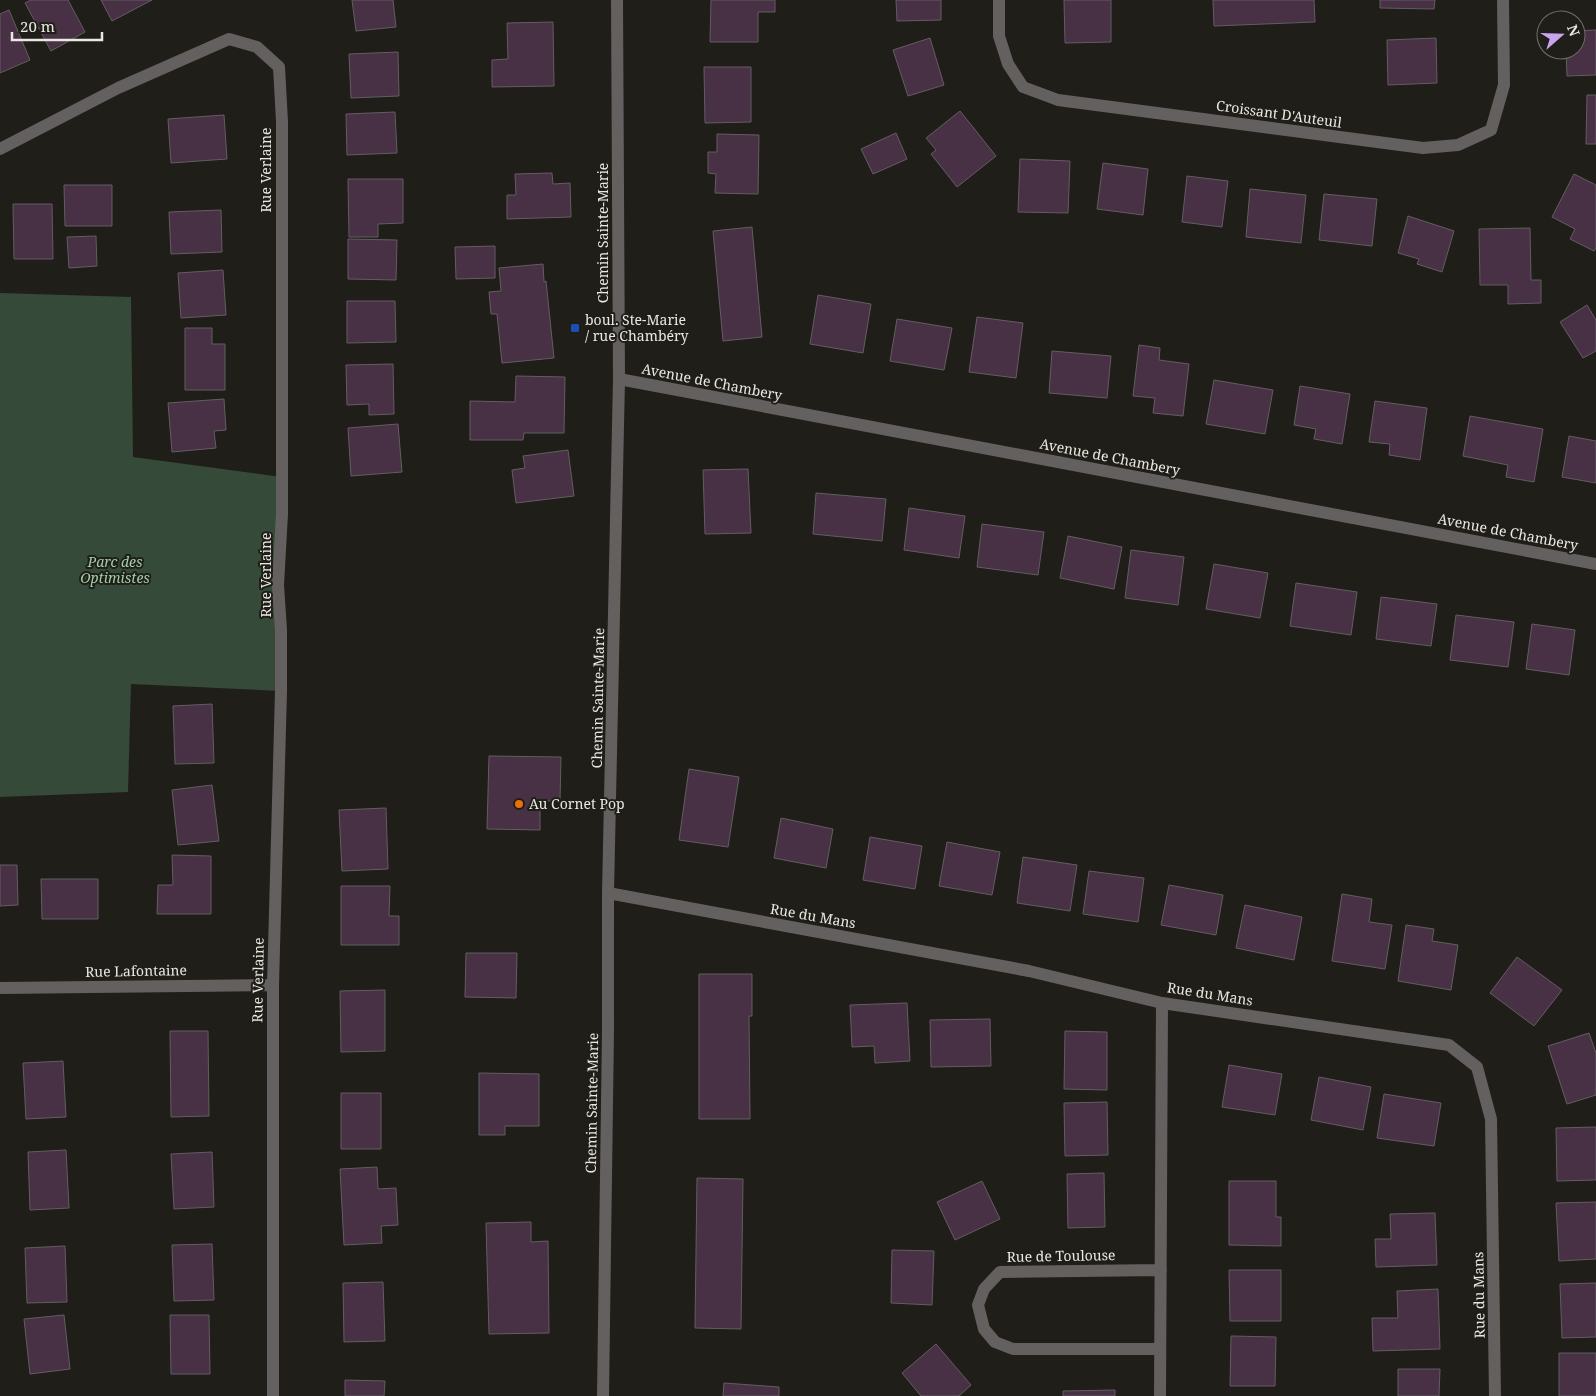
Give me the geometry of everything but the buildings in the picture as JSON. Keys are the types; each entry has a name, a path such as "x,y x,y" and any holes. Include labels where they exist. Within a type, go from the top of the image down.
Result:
{"street":[{"name":"Chemin Sainte-Marie","path":"602,1396 608,1068 608,893 619,380 617,0"},
{"name":"Croissant D'Auteuil","path":"999,0 999,36 1008,64 1023,87 1058,100 1422,148 1458,145 1492,130 1504,86 1503,0"},
{"name":"Rue Verlaine","path":"0,149 118,88 229,39 257,47 279,67 282,122 282,514 278,585 281,630 281,690 272,985 274,1396"},
{"name":"Avenue de Chambery","path":"619,380 1596,564"},
{"name":"Rue du Mans","path":"608,893 1029,971 1162,1003 1448,1045 1477,1066 1492,1119 1495,1396"},
{"name":"Rue Lafontaine","path":"0,988 272,985"},
{"path":"1160,1396 1162,1003"},
{"name":"Rue de Toulouse","path":"1160,1349 1013,1349 995,1342 984,1328 978,1305 984,1289 1000,1272 1161,1270"}],"green space":[{"name":"Parc des Optimistes","path":"0,293 131,297 133,457 281,477 281,691 131,684 128,792 0,797"}],"place":[{"name":"boul. Ste-Marie / rue Chambéry","path":"575,328"},
{"name":"Au Cornet Pop","path":"519,804"}]}
